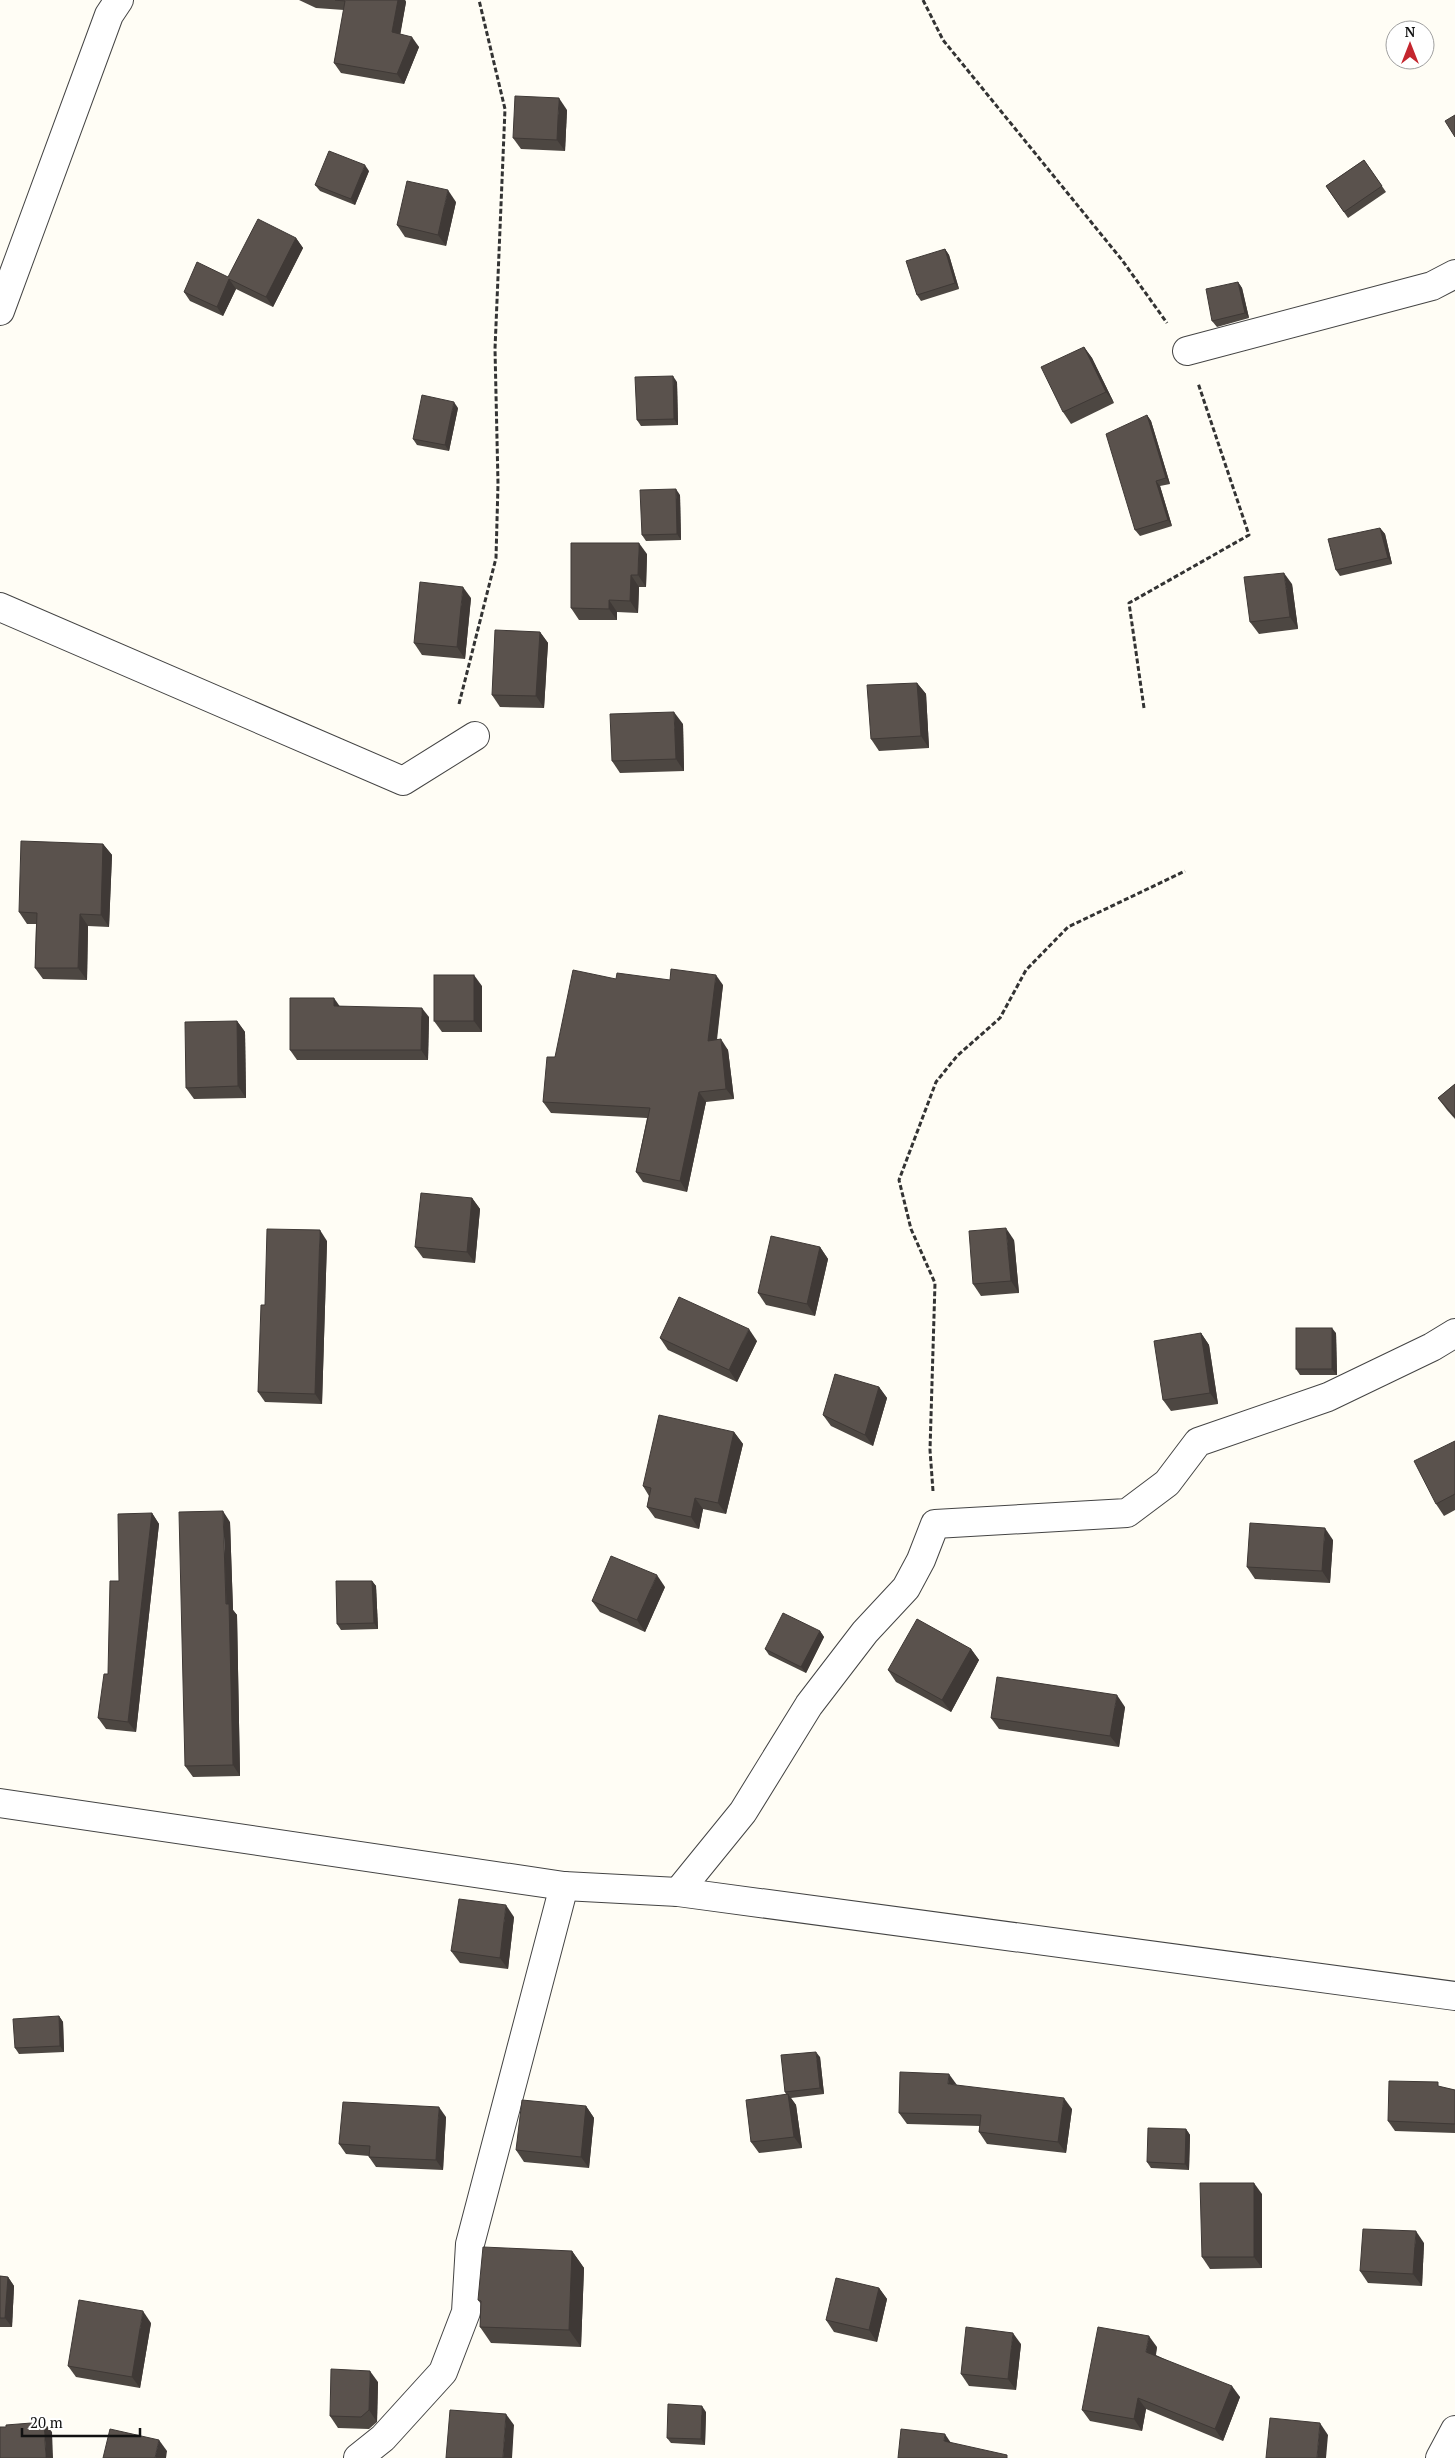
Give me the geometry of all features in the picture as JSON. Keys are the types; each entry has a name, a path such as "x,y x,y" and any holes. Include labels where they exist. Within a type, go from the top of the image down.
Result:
{"street":[{"path":"0,311 109,15 119,0"},
{"path":"1187,350 1432,286 1455,274"},
{"path":"0,607 403,781 475,736"},
{"path":"678,1892 742,1812 815,1698 865,1632 906,1588 921,1560 935,1524 1127,1513 1167,1483 1198,1442 1328,1397 1432,1347 1455,1333"},
{"path":"0,1803 564,1886 678,1892 1455,1996"},
{"path":"358,2458 383,2438 443,2372 466,2312 470,2244 564,1886"},
{"path":"1440,2458 1455,2430"}],"path":[{"path":"455,710 461,702 496,558 498,484 495,349 504,109 479,0"},
{"path":"923,0 943,40 1122,260 1187,350 1249,536 1129,603 1144,708"},
{"path":"935,1524 930,1450 935,1284 911,1229 899,1180 936,1082 957,1056 1000,1018 1026,970 1068,927 1185,871"}],"building":[{"path":"335,0 398,0 392,32 412,37 397,74 334,63 345,1"},
{"path":"515,96 559,98 557,140 513,138"},
{"path":"1455,115 1455,137 1445,121"},
{"path":"329,151 365,165 351,199 315,185"},
{"path":"1364,160 1382,186 1344,212 1326,186"},
{"path":"407,181 448,190 438,235 397,225"},
{"path":"258,219 296,238 266,297 229,279 217,307 184,292 197,262 228,277"},
{"path":"945,249 955,283 917,295 906,261"},
{"path":"1238,282 1245,313 1212,321 1206,289"},
{"path":"1084,347 1106,392 1063,412 1041,367"},
{"path":"673,376 674,419 637,420 635,377"},
{"path":"422,395 454,402 445,445 413,439"},
{"path":"1147,415 1166,478 1156,481 1168,520 1135,530 1106,434"},
{"path":"676,489 677,534 642,535 640,490"},
{"path":"1380,528 1388,558 1336,570 1328,539"},
{"path":"571,543 639,543 638,575 631,575 630,601 609,600 609,609 571,608"},
{"path":"1284,573 1290,617 1250,622 1244,577"},
{"path":"420,582 463,587 457,647 414,643"},
{"path":"495,630 540,632 536,696 492,695"},
{"path":"917,683 921,736 871,739 867,685"},
{"path":"674,712 676,759 612,761 610,714"},
{"path":"21,841 103,844 101,915 80,914 78,968 35,968 37,913 19,912"},
{"path":"671,969 716,975 708,1041 721,1039 726,1089 699,1092 680,1181 636,1172 650,1108 543,1102 547,1057 555,1057 573,970 616,979 617,973 670,980"},
{"path":"434,975 474,975 474,1021 434,1021"},
{"path":"290,998 334,998 334,1006 422,1008 421,1050 290,1050"},
{"path":"237,1021 238,1086 186,1088 185,1022"},
{"path":"1455,1084 1455,1117 1438,1098"},
{"path":"421,1193 472,1198 467,1252 415,1247"},
{"path":"1006,1228 1011,1281 973,1284 969,1231"},
{"path":"267,1229 320,1230 315,1394 258,1392 261,1305 265,1305"},
{"path":"771,1236 820,1247 807,1304 758,1293"},
{"path":"679,1297 749,1329 729,1370 660,1338"},
{"path":"1296,1328 1332,1328 1332,1369 1296,1369"},
{"path":"1201,1333 1210,1393 1163,1400 1154,1341"},
{"path":"835,1374 879,1387 865,1435 823,1415"},
{"path":"659,1415 734,1432 718,1503 695,1498 691,1517 647,1507 651,1488 643,1486"},
{"path":"1455,1441 1455,1494 1436,1504 1414,1461"},
{"path":"223,1511 226,1604 229,1604 233,1765 185,1766 179,1512"},
{"path":"152,1513 128,1722 98,1718 104,1674 108,1674 110,1581 119,1581 118,1514"},
{"path":"1250,1523 1325,1528 1322,1571 1247,1567"},
{"path":"611,1556 657,1575 637,1620 592,1601"},
{"path":"336,1581 372,1581 374,1623 337,1624"},
{"path":"783,1613 820,1631 801,1667 765,1649"},
{"path":"917,1619 971,1649 942,1700 888,1670"},
{"path":"997,1677 1117,1695 1110,1736 991,1718"},
{"path":"459,1899 506,1905 500,1958 451,1951"},
{"path":"59,2016 60,2046 15,2048 13,2019"},
{"path":"816,2052 820,2088 785,2092 781,2055"},
{"path":"900,2072 949,2074 948,2084 1064,2098 1058,2142 979,2132 981,2115 899,2113"},
{"path":"1389,2081 1438,2082 1438,2086 1455,2090 1455,2124 1388,2121"},
{"path":"788,2094 794,2137 751,2142 746,2100"},
{"path":"522,2100 586,2106 581,2157 516,2150"},
{"path":"343,2102 439,2107 436,2160 369,2157 370,2146 339,2144"},
{"path":"1148,2128 1186,2129 1185,2164 1147,2162"},
{"path":"1200,2183 1254,2183 1254,2257 1202,2257"},
{"path":"1363,2229 1416,2231 1413,2274 1360,2271"},
{"path":"483,2247 572,2251 569,2330 480,2327 481,2301 478,2300"},
{"path":"0,2276 8,2277 5,2318 0,2318"},
{"path":"836,2278 879,2288 869,2330 826,2320"},
{"path":"79,2300 143,2311 132,2377 68,2366"},
{"path":"966,2327 1013,2333 1008,2379 961,2374"},
{"path":"1098,2327 1149,2336 1146,2352 1232,2386 1215,2429 1138,2398 1134,2419 1082,2410"},
{"path":"331,2369 370,2371 369,2410 361,2417 330,2416"},
{"path":"668,2404 702,2406 701,2439 667,2438"},
{"path":"450,2410 506,2414 503,2458 446,2458"},
{"path":"1270,2418 1320,2423 1317,2458 1266,2458"},
{"path":"44,2422 46,2458 0,2458 0,2427"},
{"path":"110,2429 159,2440 155,2458 103,2458"},
{"path":"901,2429 945,2434 944,2441 1007,2455 1007,2458 898,2458"}]}
